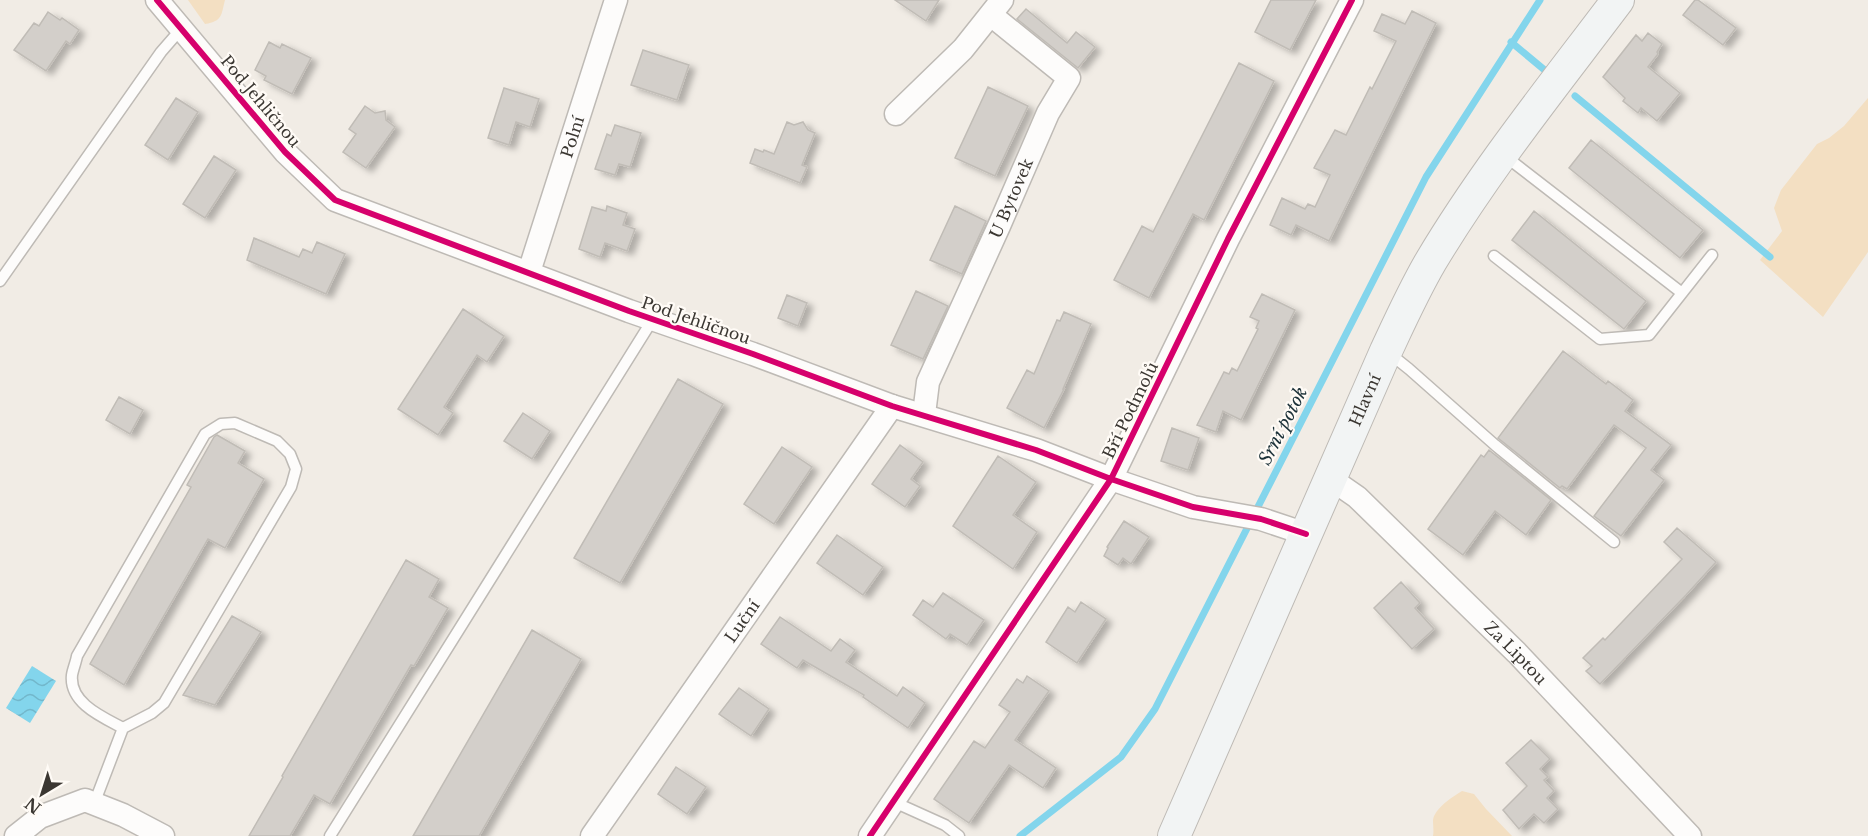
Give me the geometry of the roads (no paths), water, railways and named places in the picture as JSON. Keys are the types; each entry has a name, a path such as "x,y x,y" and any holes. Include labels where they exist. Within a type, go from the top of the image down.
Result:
{"street":[{"name":"Pod Jehličnou","path":"157,0 285,152 335,200 892,406 1036,450 1111,480 1193,507 1261,519 1306,534"},
{"name":"Polní","path":"529,272 616,0"},
{"name":"Bří Podmolů","path":"870,836 1111,480 1228,239 1352,0"},
{"name":"Hlavní","path":"1174,836 1406,308 1431,262 1503,154 1618,0"},
{"name":"U Bytovek","path":"896,114 963,49 996,8 1069,78 1048,113 928,382 924,414"},
{"name":"Luční","path":"592,836 892,406"},
{"name":"Za Liptou","path":"1331,479 1357,497 1517,653 1690,836"},
{"path":"16,836 39,817 85,800 123,815 163,836"}],"lane":[{"path":"0,281 160,52 181,29"},
{"path":"1503,154 1682,293"},
{"path":"1494,256 1600,339 1649,335 1712,255"},
{"path":"330,836 653,319"},
{"path":"1386,351 1487,438 1614,542"},
{"path":"94,804 123,728 152,713 164,703 291,487 296,469 290,454 277,441 235,423 221,424 205,434 77,656 72,676 74,692 92,711 123,728"},
{"path":"894,802 945,825 959,836"}],"water":[{"path":"32,666 56,681 30,723 6,708"}],"waterway":[{"name":"Srní potok","path":"1020,836 1121,757 1155,709 1426,177 1540,0"},
{"path":"1511,42 1547,72"},
{"path":"1575,96 1770,257"}]}
